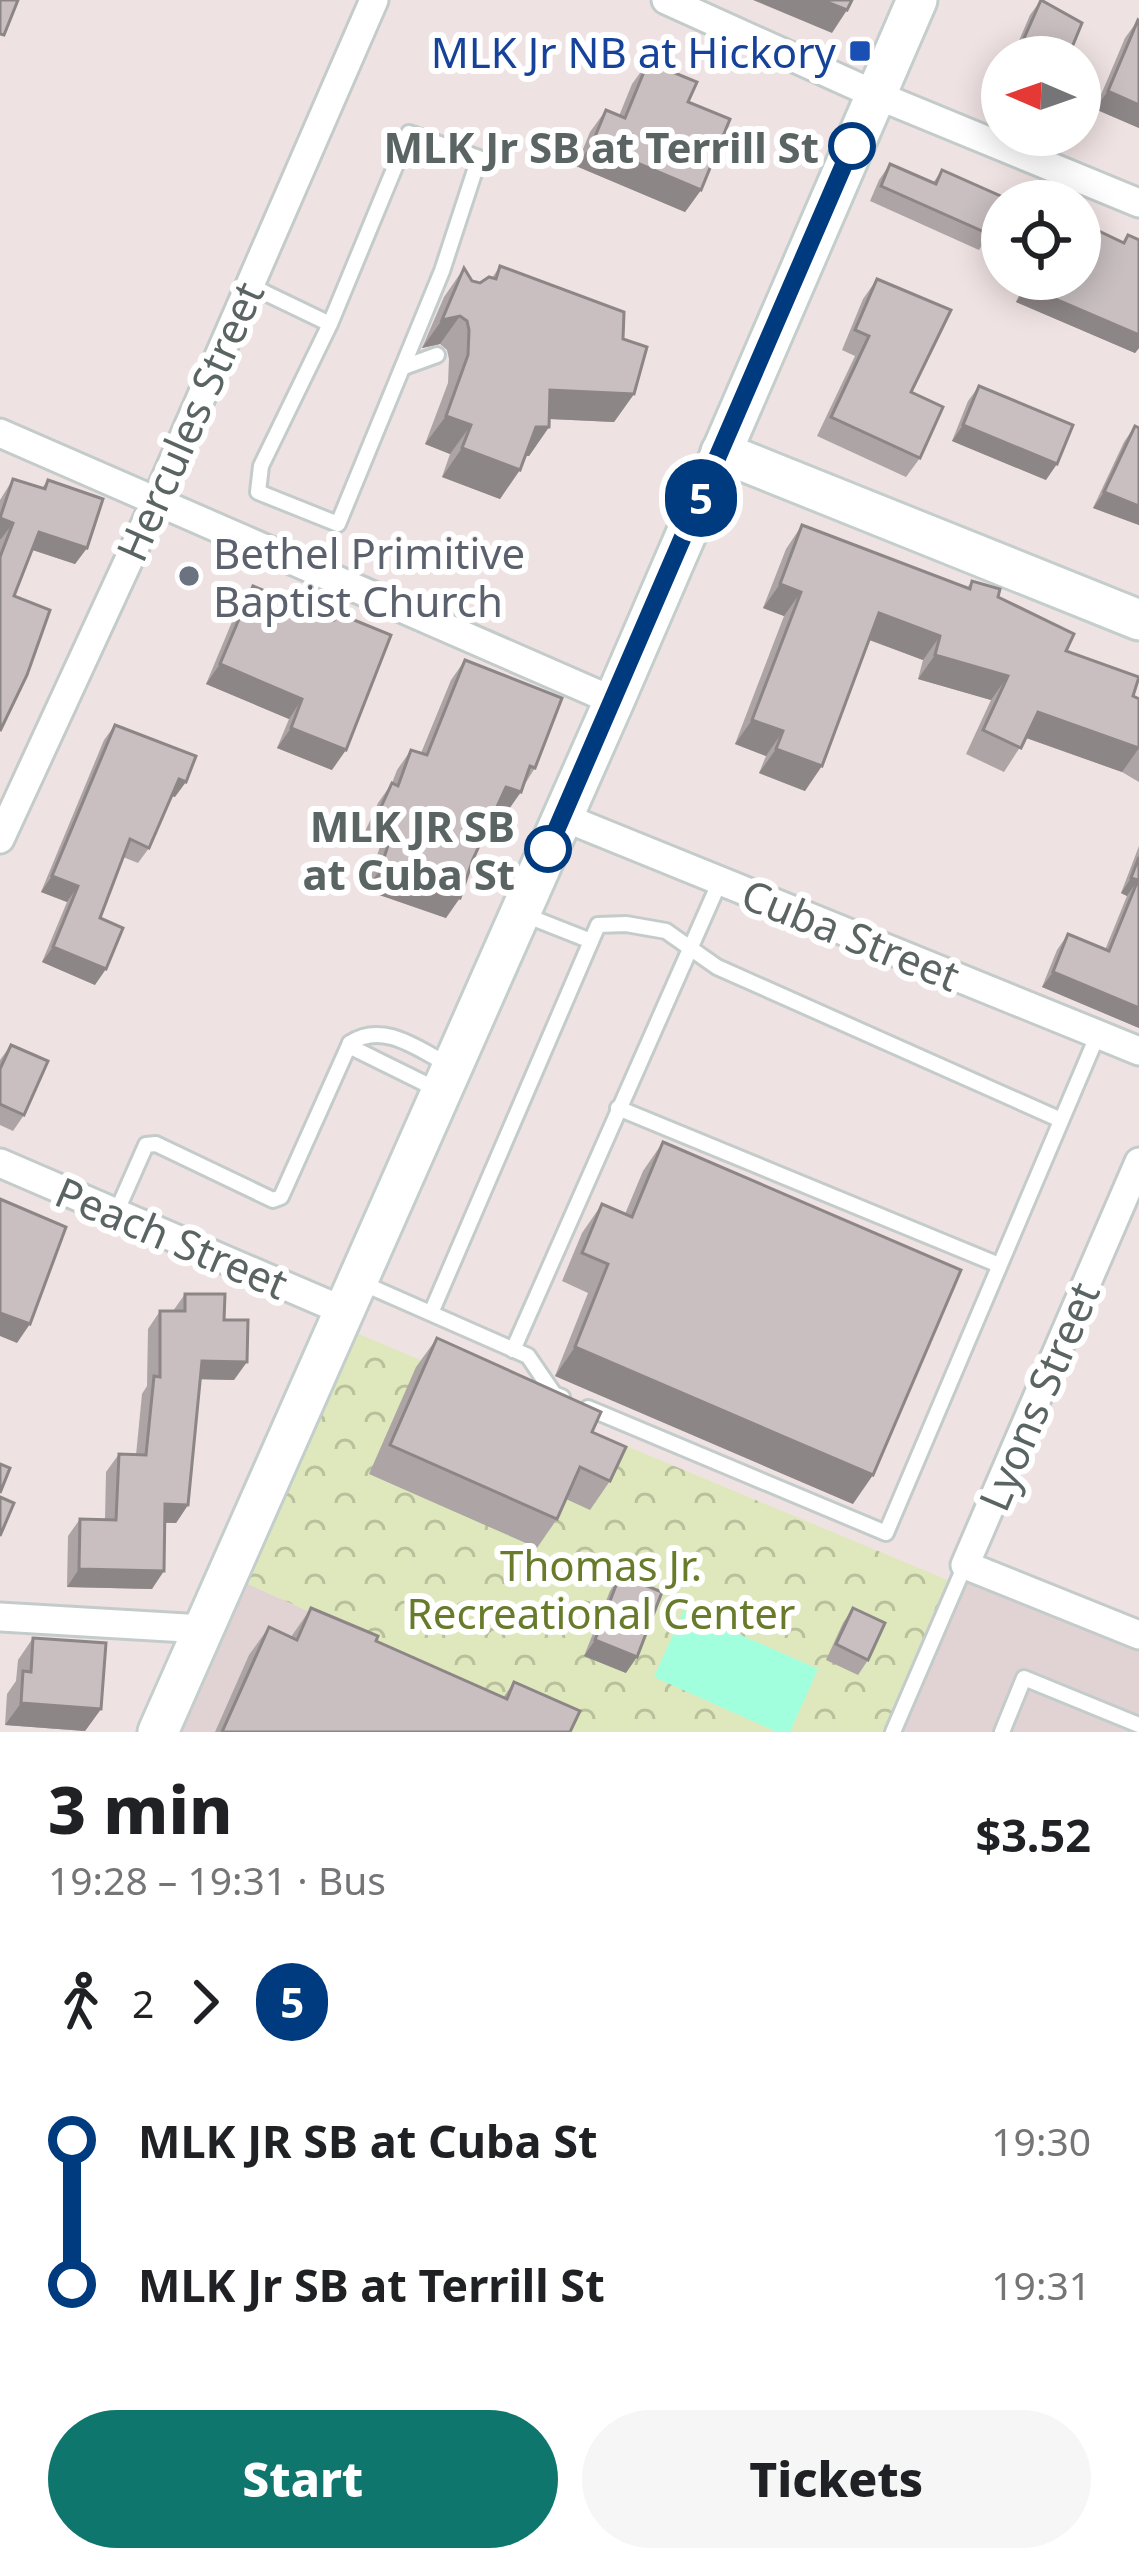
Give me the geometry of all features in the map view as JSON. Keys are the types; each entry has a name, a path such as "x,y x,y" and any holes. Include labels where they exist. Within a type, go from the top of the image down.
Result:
{"main road":[{"path":"158,1732 614,701 917,0"},
{"path":"721,452 1139,620"}],"street":[{"name":"Hercules Street","path":"0,839 156,501 374,0"},
{"path":"666,0 874,94 1139,203"},
{"path":"0,433 614,701"},
{"name":"Cuba Street","path":"563,817 1139,1051"},
{"name":"Lyons Street","path":"965,1565 1139,1162"},
{"name":"Peach Street","path":"0,1163 116,1213 351,1296"},
{"path":"965,1565 1139,1635"},
{"path":"0,1617 203,1629"}],"lane":[{"path":"409,133 478,158 442,271 338,524 258,492 261,466 330,324 409,133"},
{"path":"442,271 450,286"},
{"path":"249,285 330,324"},
{"path":"404,367 437,355"},
{"path":"513,1350 720,880"},
{"path":"520,913 591,941"},
{"path":"431,1313 598,925 626,923 666,931 717,967 1061,1120"},
{"path":"351,1296 431,1313 528,1356 554,1394 886,1533 1098,1034"},
{"path":"116,1213 146,1145 156,1144 273,1200 281,1197 350,1043 357,1038 386,1035 447,1079"},
{"path":"350,1043 355,1049 447,1079"},
{"path":"618,1108 999,1265"},
{"path":"893,1732 965,1565"},
{"path":"1002,1732 1024,1678 1139,1725"}],"shaded area":[{"path":"965,1565 1139,1635 1139,1732 893,1732"},
{"path":"228,1575 568,1728 566,1732 158,1732"},
{"path":"684,1610 818,1669 790,1732 777,1732 654,1677"}],"green space":[{"name":"Thomas Jr. Recreational Center","path":"337,1325 957,1584 893,1732 566,1732 567,1728 228,1575"}],"building":[{"path":"0,0 18,0 4,35 0,34"},
{"path":"822,0 852,0 847,10"},
{"path":"1041,0 1082,23 1077,36 1025,36"},
{"path":"1139,21 1139,105 1108,91"},
{"path":"648,62 697,82 688,102 730,119 701,190 592,144 606,110 625,118"},
{"path":"890,164 936,184 942,170 981,187 981,230 881,186"},
{"path":"1101,232 1124,243 1128,235 1139,240 1139,335 1057,300 1101,300"},
{"path":"500,266 624,312 623,339 647,347 634,394 550,390 549,427 536,427 520,470 462,448 471,425 446,416 468,355 469,330 460,316 442,320 464,268 472,281 480,283 489,277 496,279"},
{"path":"877,279 951,310 911,392 943,407 920,458 831,417 869,336 855,330"},
{"path":"979,386 1073,425 1057,464 963,425"},
{"path":"1135,426 1139,428 1139,506 1104,492"},
{"path":"13,479 45,489 48,480 103,499 87,548 39,532 14,596 50,610 0,731 0,557 13,523 0,518"},
{"path":"802,525 970,589 972,581 1000,589 998,597 1074,634 1066,651 1139,677 1133,696 1139,699 1139,748 1038,712 1021,748 983,730 1008,676 935,655 940,636 879,613 822,766 776,749 783,731 752,720 801,592 780,584"},
{"path":"253,586 334,620 337,613 391,635 346,750 291,728 302,699 220,664"},
{"path":"465,660 562,698 521,792 506,787 460,898 380,870 395,824 377,816 392,783 398,786 411,750 427,755"},
{"path":"115,725 196,756 186,782 179,779 149,848 130,839 100,918 123,928 106,969 53,947 78,886 52,876"},
{"path":"1139,857 1139,1008 1053,972 1068,934 1109,951 1138,880 1131,878"},
{"path":"11,1045 48,1061 24,1115 0,1104 0,1069"},
{"path":"663,1142 961,1270 873,1475 575,1347 608,1264 582,1253 602,1204 632,1217"},
{"path":"0,1199 66,1227 30,1324 0,1313"},
{"path":"185,1294 225,1294 224,1320 248,1320 247,1362 202,1361 188,1505 165,1504 164,1571 79,1569 80,1519 116,1520 119,1454 146,1455 154,1376 160,1377 160,1311 185,1311"},
{"path":"437,1338 601,1412 592,1432 626,1447 610,1481 580,1467 557,1519 390,1445"},
{"path":"0,1464 10,1468 0,1493"},
{"path":"0,1497 14,1503 0,1536"},
{"path":"620,1575 662,1592 637,1657 595,1640"},
{"path":"311,1608 507,1699 514,1682 580,1711 570,1732 222,1732 269,1627 297,1640"},
{"path":"853,1608 885,1623 868,1660 836,1644"},
{"path":"33,1638 106,1643 101,1709 21,1703 23,1671 31,1672"}],"bus line":[{"name":"5","path":"548,849 852,146"}],"place":[{"name":"MLK Jr NB at Hickory","path":"860,51"},
{"name":"MLK Jr SB at Terrill St","path":"852,146"},
{"name":"Bethel Primitive Baptist Church","path":"189,576"},
{"name":"MLK JR SB at Cuba St","path":"548,849"}]}
